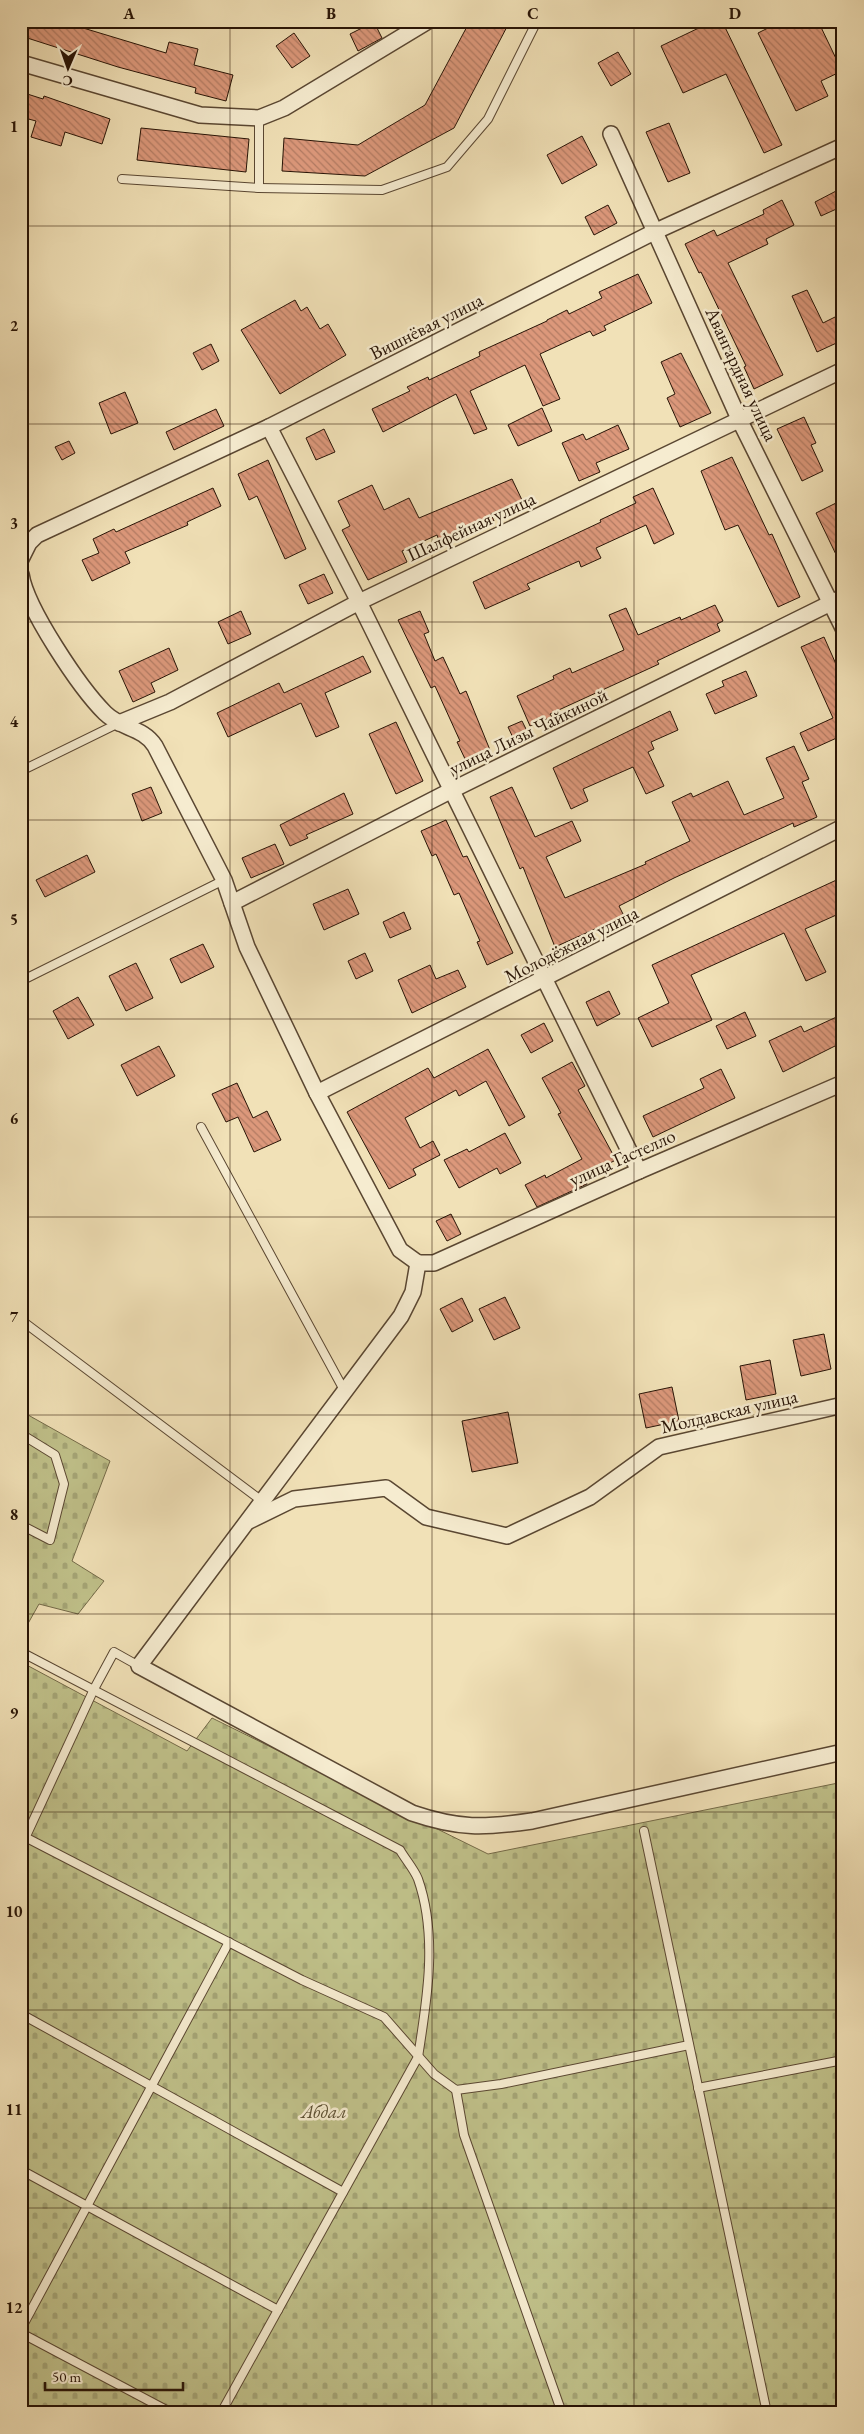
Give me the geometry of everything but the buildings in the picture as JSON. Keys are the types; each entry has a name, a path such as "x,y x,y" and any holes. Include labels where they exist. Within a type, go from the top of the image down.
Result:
{"street":[{"path":"21,63 200,115 259,118 284,108 428,21"},
{"name":"Авангардная улица","path":"611,134 740,420 837,600 843,628"},
{"name":"Вишнёвая улица","path":"21,559 29,543 37,535 269,427 654,232 843,146"},
{"name":"Шалфейная улица","path":"119,724 170,702 358,602 843,370"},
{"path":"269,427 452,790 543,981 639,1171"},
{"path":"21,574 22,581 49,638 106,714 119,724 143,732 150,738 224,880 247,946 317,1093 400,1250 418,1263 412,1292 401,1316 139,1666 412,1813 440,1823 465,1827 492,1827 532,1821 843,1752"},
{"name":"улица Лизы Чайкиной","path":"232,903 452,790 837,600"},
{"name":"Молодёжная улица","path":"317,1093 543,981 843,827"},
{"name":"улица Гастелло","path":"418,1263 434,1263 639,1171 843,1083"},
{"name":"Молдавская улица","path":"246,1522 294,1499 386,1488 426,1517 507,1536 590,1497 659,1447 843,1405"}],"lane":[{"path":"122,180 259,188 382,190 447,167 488,119 537,21"},
{"path":"259,118 259,188"},
{"path":"21,771 119,724"},
{"path":"21,981 224,880"},
{"path":"201,1127 344,1390"},
{"path":"21,1320 262,1501"},
{"path":"21,1434 55,1455 64,1484 50,1540 21,1525"},
{"path":"21,1652 400,1850 418,1878 428,1930 427,1999 418,2057 222,2413"},
{"path":"21,1847 24,1836 94,1689 114,1652 139,1666"},
{"path":"644,1831 767,2413"},
{"path":"24,1836 302,1980 384,2017 434,2074 456,2090 501,2084 689,2045"},
{"path":"21,2329 229,1942"},
{"path":"21,2014 343,2192"},
{"path":"698,2088 843,2060"},
{"path":"456,2090 464,2135 562,2413"},
{"path":"21,2170 278,2310"},
{"path":"21,2333 172,2413"}],"green space":[{"path":"21,1411 110,1461 72,1561 104,1581 78,1614 39,1604 21,1636"},
{"name":"Абдал","path":"21,1662 187,1751 212,1718 488,1854 843,1782 843,2413 21,2413"}]}
